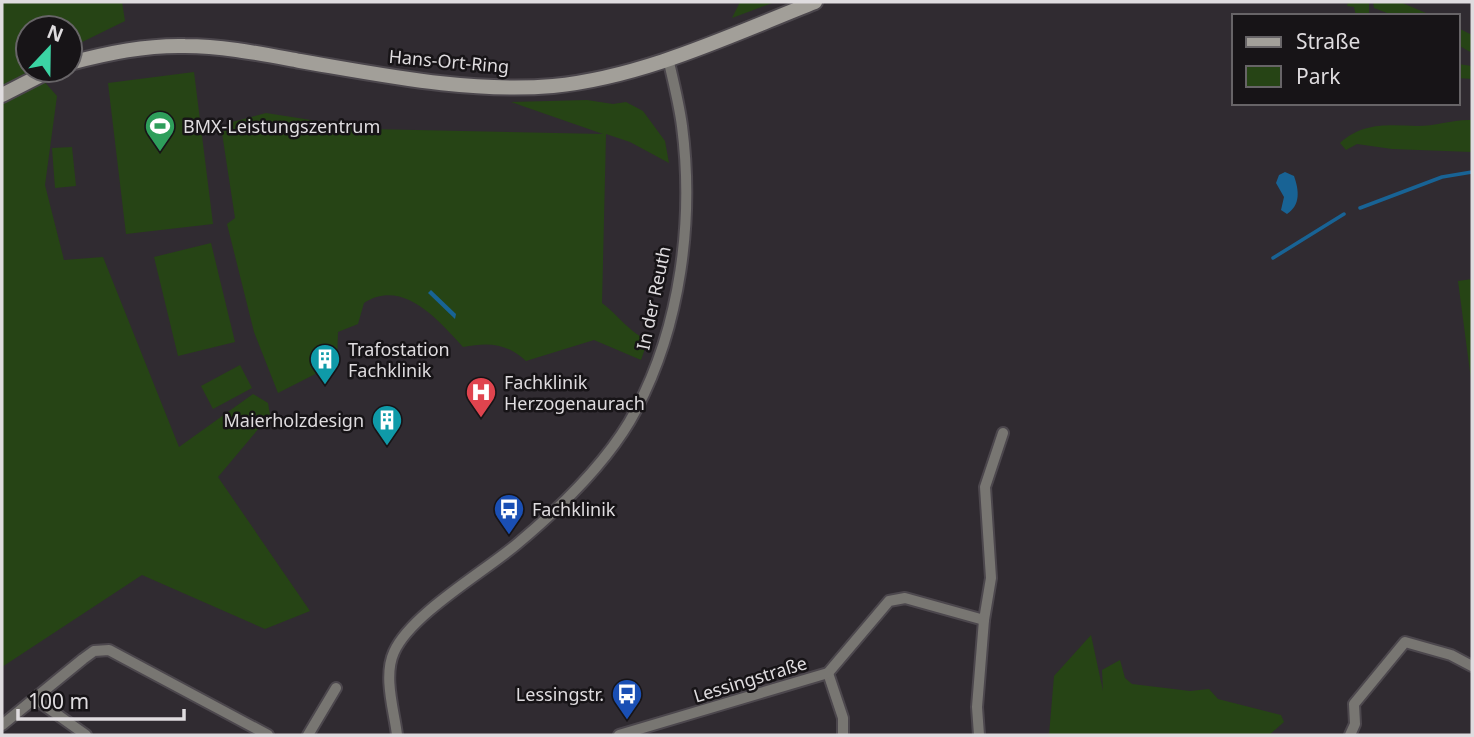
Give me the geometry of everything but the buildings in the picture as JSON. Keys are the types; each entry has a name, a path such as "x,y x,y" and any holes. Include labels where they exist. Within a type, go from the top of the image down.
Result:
{"main road":[{"name":"Hans-Ort-Ring","path":"84,59 109,53 185,46 237,50 431,81 541,86 608,77 757,26 815,2"},
{"path":"2,95 24,84"}],"street":[{"name":"In der Reuth","path":"397,735 389,670 394,651 416,622 560,507 636,411 666,336 685,233 684,147 668,58"},
{"path":"979,735 977,707 984,620 991,578 985,487 1003,433"},
{"name":"Lessingstraße","path":"619,735 828,673 889,601 905,598 984,620"},
{"path":"1350,735 1355,723 1354,704 1405,642 1451,654 1472,666"},
{"path":"2,726 94,651 108,650 268,735"},
{"path":"828,673 843,718 844,735"},
{"path":"308,735 336,688"},
{"path":"34,698 86,735"}],"green space":[{"path":"2,2 122,2 125,21 84,41 84,14 14,14 14,84 46,84 57,96 45,185 64,260 103,257 179,447 253,394 268,403 270,415 218,477 310,611 265,629 142,575 2,667"},
{"path":"740,2 775,2 732,18"},
{"path":"1348,2 1369,2 1369,14 1356,14 1354,7 1347,6"},
{"path":"1373,2 1400,2 1428,14 1390,14 1374,8"},
{"path":"1460,29 1472,35 1472,53 1460,46"},
{"path":"1460,64 1472,66 1472,79 1460,78"},
{"name":"BMX-Leistungszentrum","path":"194,72 213,224 126,234 108,83"},
{"path":"587,100 613,104 626,102 643,111 665,141 669,163 630,142 606,134 602,303 630,329 648,340 641,360 594,340 526,361 497,345 463,347 419,306 406,299 378,297 364,303 358,324 338,332 337,363 278,393 254,332 227,224 235,218 222,133 232,122 266,113 369,129 603,134 511,102"},
{"path":"1472,120 1472,152 1392,149 1357,144 1346,150 1340,143 1358,131 1376,126 1424,126"},
{"path":"72,147 76,186 55,188 52,148"},
{"path":"211,243 235,342 178,356 154,257"},
{"path":"1472,279 1472,387 1458,281"},
{"path":"240,365 252,388 213,409 201,386"},
{"path":"1091,635 1103,691 1102,670 1120,660 1125,678 1132,684 1190,691 1209,689 1218,699 1281,715 1284,722 1269,735 1049,735 1054,676"}],"water":[{"path":"1285,172 1294,176 1298,192 1295,206 1287,214 1281,210 1284,197 1276,183 1279,175"},
{"path":"431,290 456,314 455,319 428,293"}],"waterway":[{"path":"1360,208 1442,177 1472,172"},
{"path":"1273,258 1344,214"}],"place":[{"name":"BMX-Leistungszentrum","path":"160,153"},
{"name":"Trafostation Fachklinik","path":"325,386"},
{"name":"Fachklinik Herzogenaurach","path":"481,419"},
{"name":"Maierholzdesign","path":"387,447"},
{"name":"Fachklinik","path":"509,536"},
{"name":"Lessingstr.","path":"627,721"}]}
